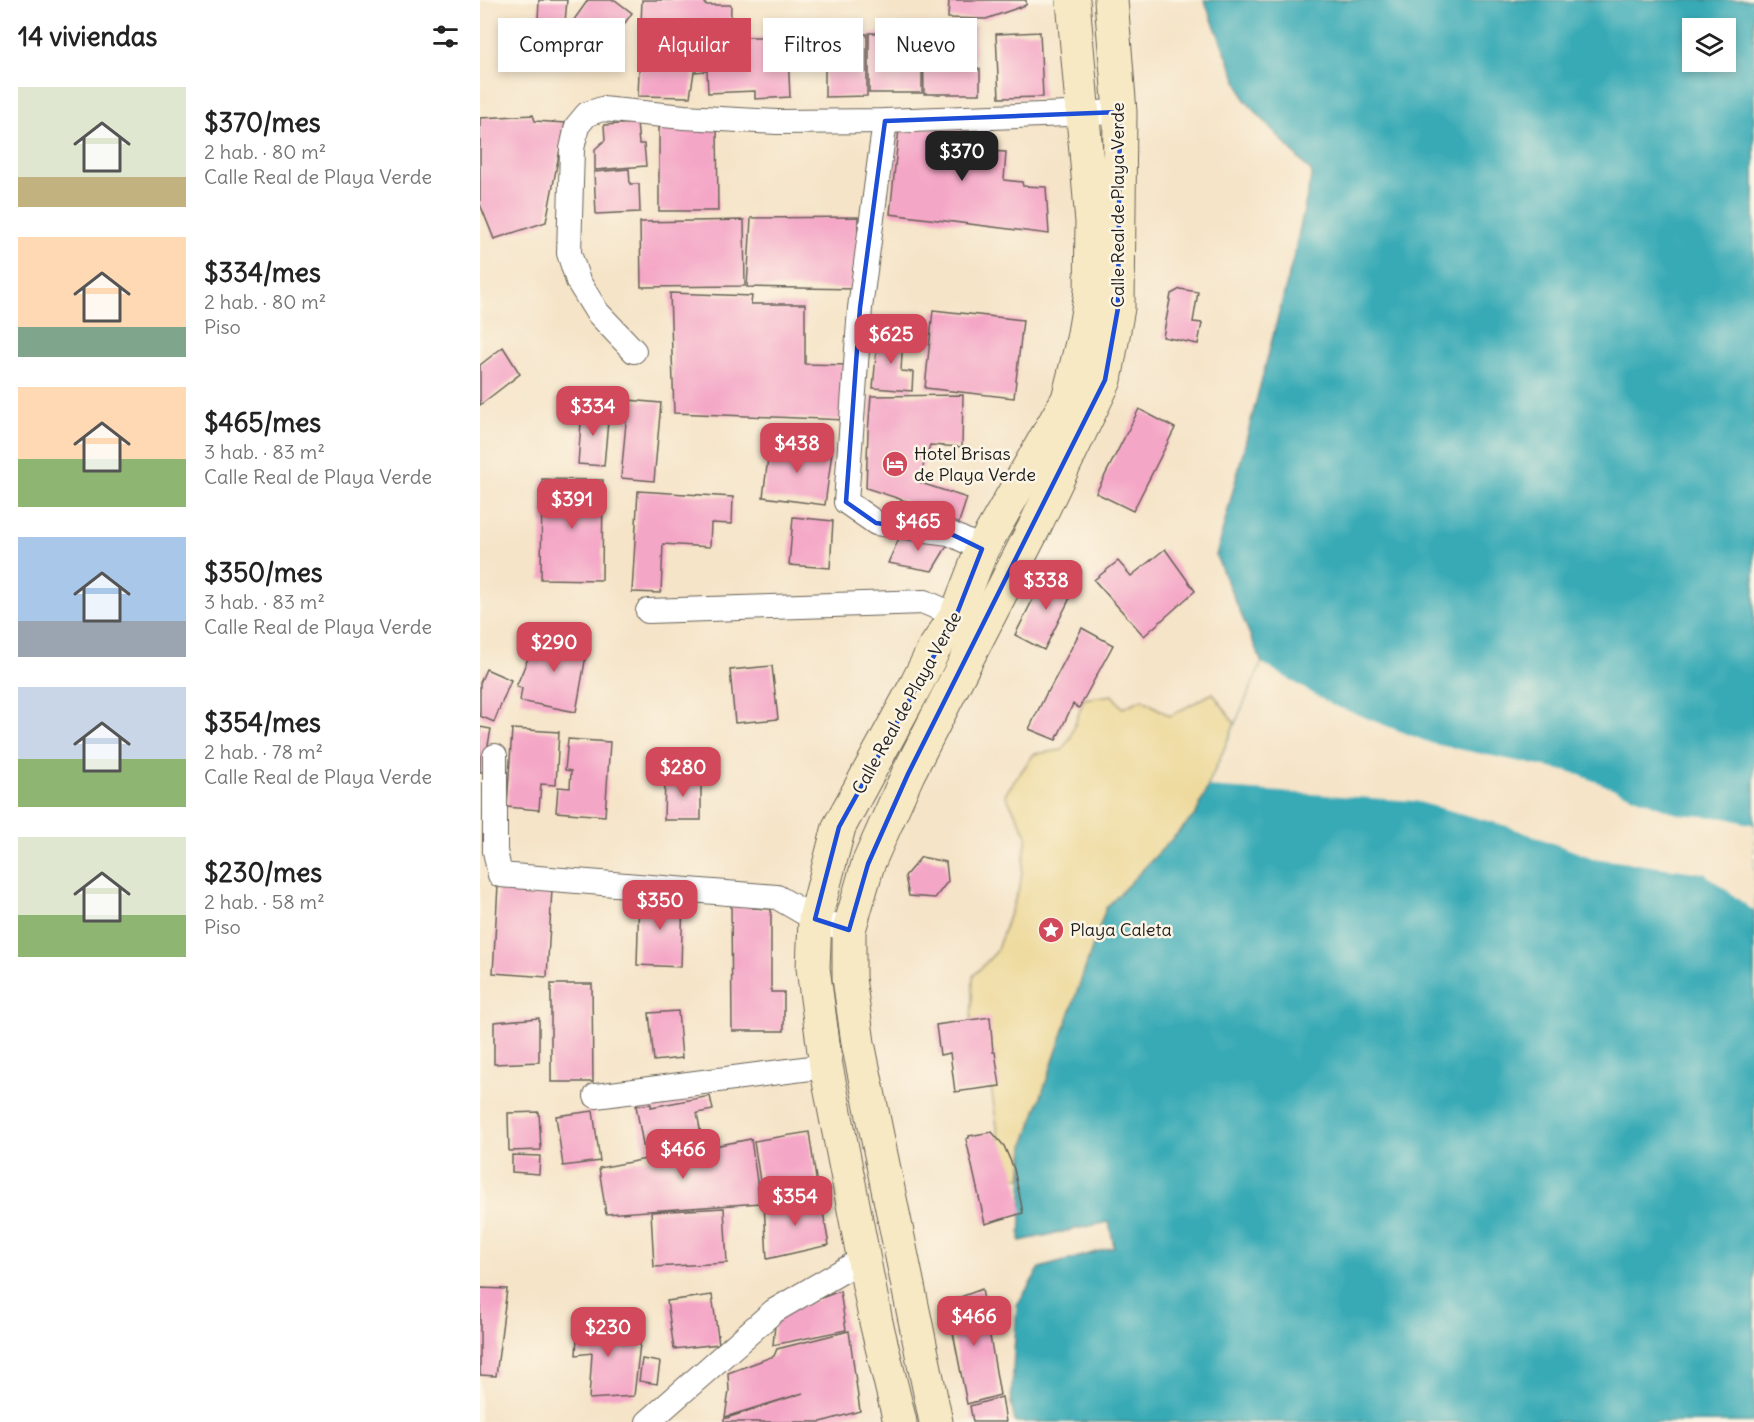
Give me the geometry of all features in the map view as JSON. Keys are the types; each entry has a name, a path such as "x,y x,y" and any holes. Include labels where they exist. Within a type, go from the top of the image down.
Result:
{"street":[{"name":"Calle Real de Playa Verde","path":"936,1422 858,1043 849,978 849,930 868,864 908,774 968,624 982,549 1068,399 1083,339 1090,292 1092,222 1073,0"},
{"name":"Calle Real de Playa Verde","path":"900,1422 863,1259 826,1066 813,968 815,919 839,827 934,649 968,624 1034,528 1105,380 1118,308 1120,112 1111,0"},
{"path":"634,351 597,312 578,281 569,253 572,149 577,126 587,114 602,109 684,117 777,122 885,121 1120,112"},
{"path":"885,121 860,308 846,502 876,523 949,533 982,549"},
{"path":"648,611 925,602 968,624"},
{"path":"495,756 495,851 500,875 777,897 815,919 849,930"},
{"path":"596,1096 826,1066"},
{"path":"648,1422 774,1311 863,1259"}],"highlighted area":[{"path":"1120,112 1118,308 1105,380 908,774 868,864 849,930 815,919 839,827 956,616 982,549 949,533 876,523 846,502 860,308 885,121"}],"sand":[{"name":"Playa Caleta","path":"1213,693 1235,724 1196,814 1106,908 1024,1146 1021,1178 1005,1179 981,1021 971,1023 973,976 996,952 1020,886 1027,835 1005,794 1034,754 1062,750 1070,738 1084,699 1112,695 1123,708 1142,699 1170,716"}],"water":[{"path":"1204,0 1754,0 1754,1422 1015,1422 1011,1403 1017,1305 1040,1268 1114,1247 1109,1222 1020,1241 1024,1146 1106,908 1196,814 1262,663 1216,556 1294,255 1312,173 1245,100"}],"pier":[{"path":"1262,663 1330,704 1433,744 1574,773 1677,814 1725,818 1754,825 1754,911 1704,873 1593,858 1507,826 1415,801 1208,787"}],"building":[{"path":"539,0 567,0 565,18 538,18"},
{"path":"588,0 615,0 632,13 625,23 625,18 575,18"},
{"path":"642,0 705,0 705,5 731,5 731,18 641,18"},
{"path":"949,0 1026,0 1026,5 986,19 948,18"},
{"path":"1040,32 1043,97 999,98 996,34"},
{"path":"869,33 875,33 875,72 922,72 922,93 869,93"},
{"path":"863,34 867,34 867,96 825,97 825,72 863,72"},
{"path":"751,37 763,37 763,72 789,72 790,97 755,99 755,91 708,93 707,72 751,72"},
{"path":"977,69 980,69 980,94 924,94 924,72 977,72"},
{"path":"639,72 694,72 690,97 638,96"},
{"path":"533,115 535,121 565,123 546,222 494,239 480,204 480,118"},
{"path":"637,123 639,144 644,144 646,166 595,170 595,149 605,140 604,125"},
{"path":"659,124 717,128 718,211 659,211"},
{"path":"990,127 988,151 1006,152 1004,180 1022,182 1023,186 1046,187 1049,234 890,214 899,128"},
{"path":"629,169 630,184 639,184 640,212 596,214 594,172"},
{"path":"858,217 857,289 747,287 751,218"},
{"path":"744,220 745,286 641,287 640,222"},
{"path":"1180,289 1198,292 1193,322 1202,323 1198,344 1163,337 1171,294"},
{"path":"670,293 752,296 751,304 805,304 805,364 848,365 846,420 674,413"},
{"path":"933,310 1023,320 1014,398 925,388"},
{"path":"878,335 903,337 901,371 913,372 912,391 873,388"},
{"path":"503,347 520,374 480,405 480,365"},
{"path":"963,395 962,447 930,445 918,482 967,498 958,525 907,508 909,502 866,488 871,396"},
{"path":"628,400 661,403 654,481 621,478"},
{"path":"582,408 609,410 604,466 578,464"},
{"path":"1139,409 1175,428 1133,511 1096,493"},
{"path":"770,443 832,452 825,505 763,497"},
{"path":"542,479 603,480 602,580 541,579"},
{"path":"638,491 733,497 732,524 711,523 710,547 663,544 661,593 632,592"},
{"path":"793,517 833,521 830,568 789,565"},
{"path":"901,534 950,541 932,571 888,563"},
{"path":"1165,549 1195,591 1144,636 1094,580 1118,561 1131,576"},
{"path":"1047,571 1076,586 1044,650 1015,635"},
{"path":"1082,628 1113,645 1079,708 1073,704 1056,740 1029,729"},
{"path":"537,637 589,639 576,712 520,701 522,688 516,687"},
{"path":"772,666 778,719 735,723 730,670"},
{"path":"486,669 511,680 494,722 480,716 480,683"},
{"path":"480,727 491,729 483,772 480,772"},
{"path":"512,729 559,732 556,785 541,784 539,810 507,807"},
{"path":"568,739 610,742 605,816 556,812 558,787 570,788 571,771 565,770"},
{"path":"665,776 701,776 701,820 664,820"},
{"path":"921,857 946,862 948,881 935,898 909,896 905,876"},
{"path":"498,885 552,889 547,977 493,973"},
{"path":"639,895 683,897 681,967 637,965"},
{"path":"731,900 753,900 753,908 771,909 771,992 784,992 784,1031 732,1031"},
{"path":"551,984 592,984 593,1082 551,1082"},
{"path":"678,1011 682,1058 654,1061 649,1013"},
{"path":"990,1017 993,1052 995,1052 1000,1086 955,1092 950,1053 940,1055 936,1025"},
{"path":"539,1018 539,1062 494,1064 494,1022"},
{"path":"710,1096 713,1110 697,1113 702,1139 644,1150 636,1106 651,1104 651,1107"},
{"path":"593,1111 600,1161 563,1166 556,1116"},
{"path":"539,1112 541,1150 509,1151 508,1113"},
{"path":"809,1132 818,1192 763,1201 754,1141"},
{"path":"992,1132 1004,1146 1014,1169 1023,1213 985,1224 966,1139 969,1136"},
{"path":"751,1139 760,1203 606,1214 599,1168"},
{"path":"512,1155 540,1156 539,1174 512,1172"},
{"path":"820,1196 829,1245 767,1259 764,1204"},
{"path":"724,1208 727,1263 654,1267 651,1212"},
{"path":"480,1288 507,1289 496,1376 480,1375"},
{"path":"982,1289 1000,1395 967,1404 947,1302"},
{"path":"840,1291 846,1330 773,1345 776,1315"},
{"path":"712,1295 719,1344 674,1349 667,1301"},
{"path":"578,1318 623,1321 623,1343 640,1344 634,1396 589,1399 592,1353 576,1355"},
{"path":"849,1331 860,1411 821,1422 724,1422 724,1419 803,1393 725,1417 729,1391 728,1373 774,1356 777,1349"},
{"path":"642,1359 660,1362 657,1384 639,1381"},
{"path":"1002,1397 1006,1422 973,1422 970,1406"}],"place":[{"name":"Hotel Brisas de Playa Verde","path":"895,464"},
{"name":"Playa Caleta","path":"1051,930"}]}
